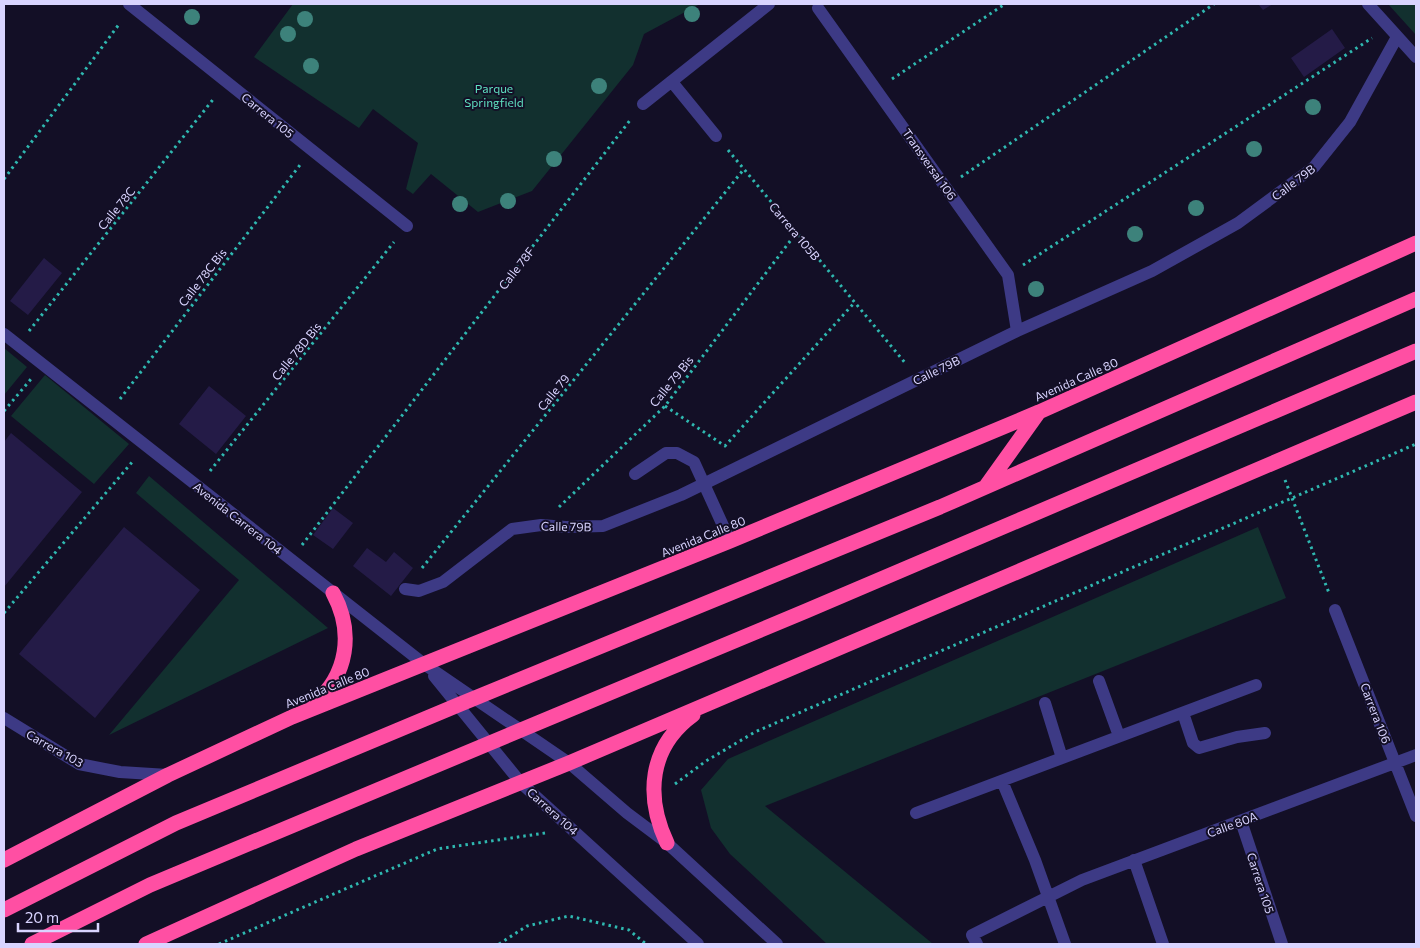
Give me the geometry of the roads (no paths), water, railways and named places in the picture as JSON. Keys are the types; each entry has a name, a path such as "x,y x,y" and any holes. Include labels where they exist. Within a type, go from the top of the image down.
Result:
{"highway":[{"name":"Avenida Calle 80","path":"4,860 168,776 292,717 730,541 1039,412 1413,243"},
{"path":"4,910 176,823 986,487 1416,300"},
{"path":"32,944 150,885 806,611 1416,351"},
{"path":"146,944 356,849 569,763 1416,402"},
{"path":"986,487 1039,412"},
{"path":"292,717 310,708 326,694 337,677 344,658 346,645 344,618 333,593"},
{"path":"667,843 658,823 653,802 655,773 664,746 682,722 705,705"}],"street":[{"path":"643,104 769,4"},
{"path":"1368,4 1416,58"},
{"name":"Carrera 105","path":"131,5 407,226"},
{"name":"Transversal 106","path":"818,8 1008,275 1017,331"},
{"name":"Calle 79B","path":"405,589 419,591 443,582 512,529 541,525 566,527 603,526 681,495 1017,331 1152,271 1238,223 1314,167 1350,122 1397,37"},
{"path":"672,82 716,136"},
{"name":"Avenida Carrera 104","path":"4,334 424,664 474,698"},
{"path":"635,474 666,453 677,452 694,462 730,541"},
{"name":"Carrera 106","path":"1335,610 1416,816"},
{"name":"Carrera 104","path":"424,664 521,782 698,944"},
{"path":"1099,681 1119,736"},
{"path":"916,813 1256,685"},
{"path":"474,698 569,763 627,813 667,843 777,944"},
{"path":"1045,704 1062,758"},
{"path":"1183,713 1192,742 1199,748 1238,737 1265,733"},
{"name":"Carrera 103","path":"4,718 79,764 120,772 168,776"},
{"name":"Calle 80A","path":"977,944 972,936 1082,880 1416,755"},
{"path":"1002,781 1065,944"},
{"name":"Carrera 105","path":"1240,821 1282,944"},
{"path":"1134,860 1163,944"}],"park label":[{"name":"Parque Springfield","path":"494,95"}]}
